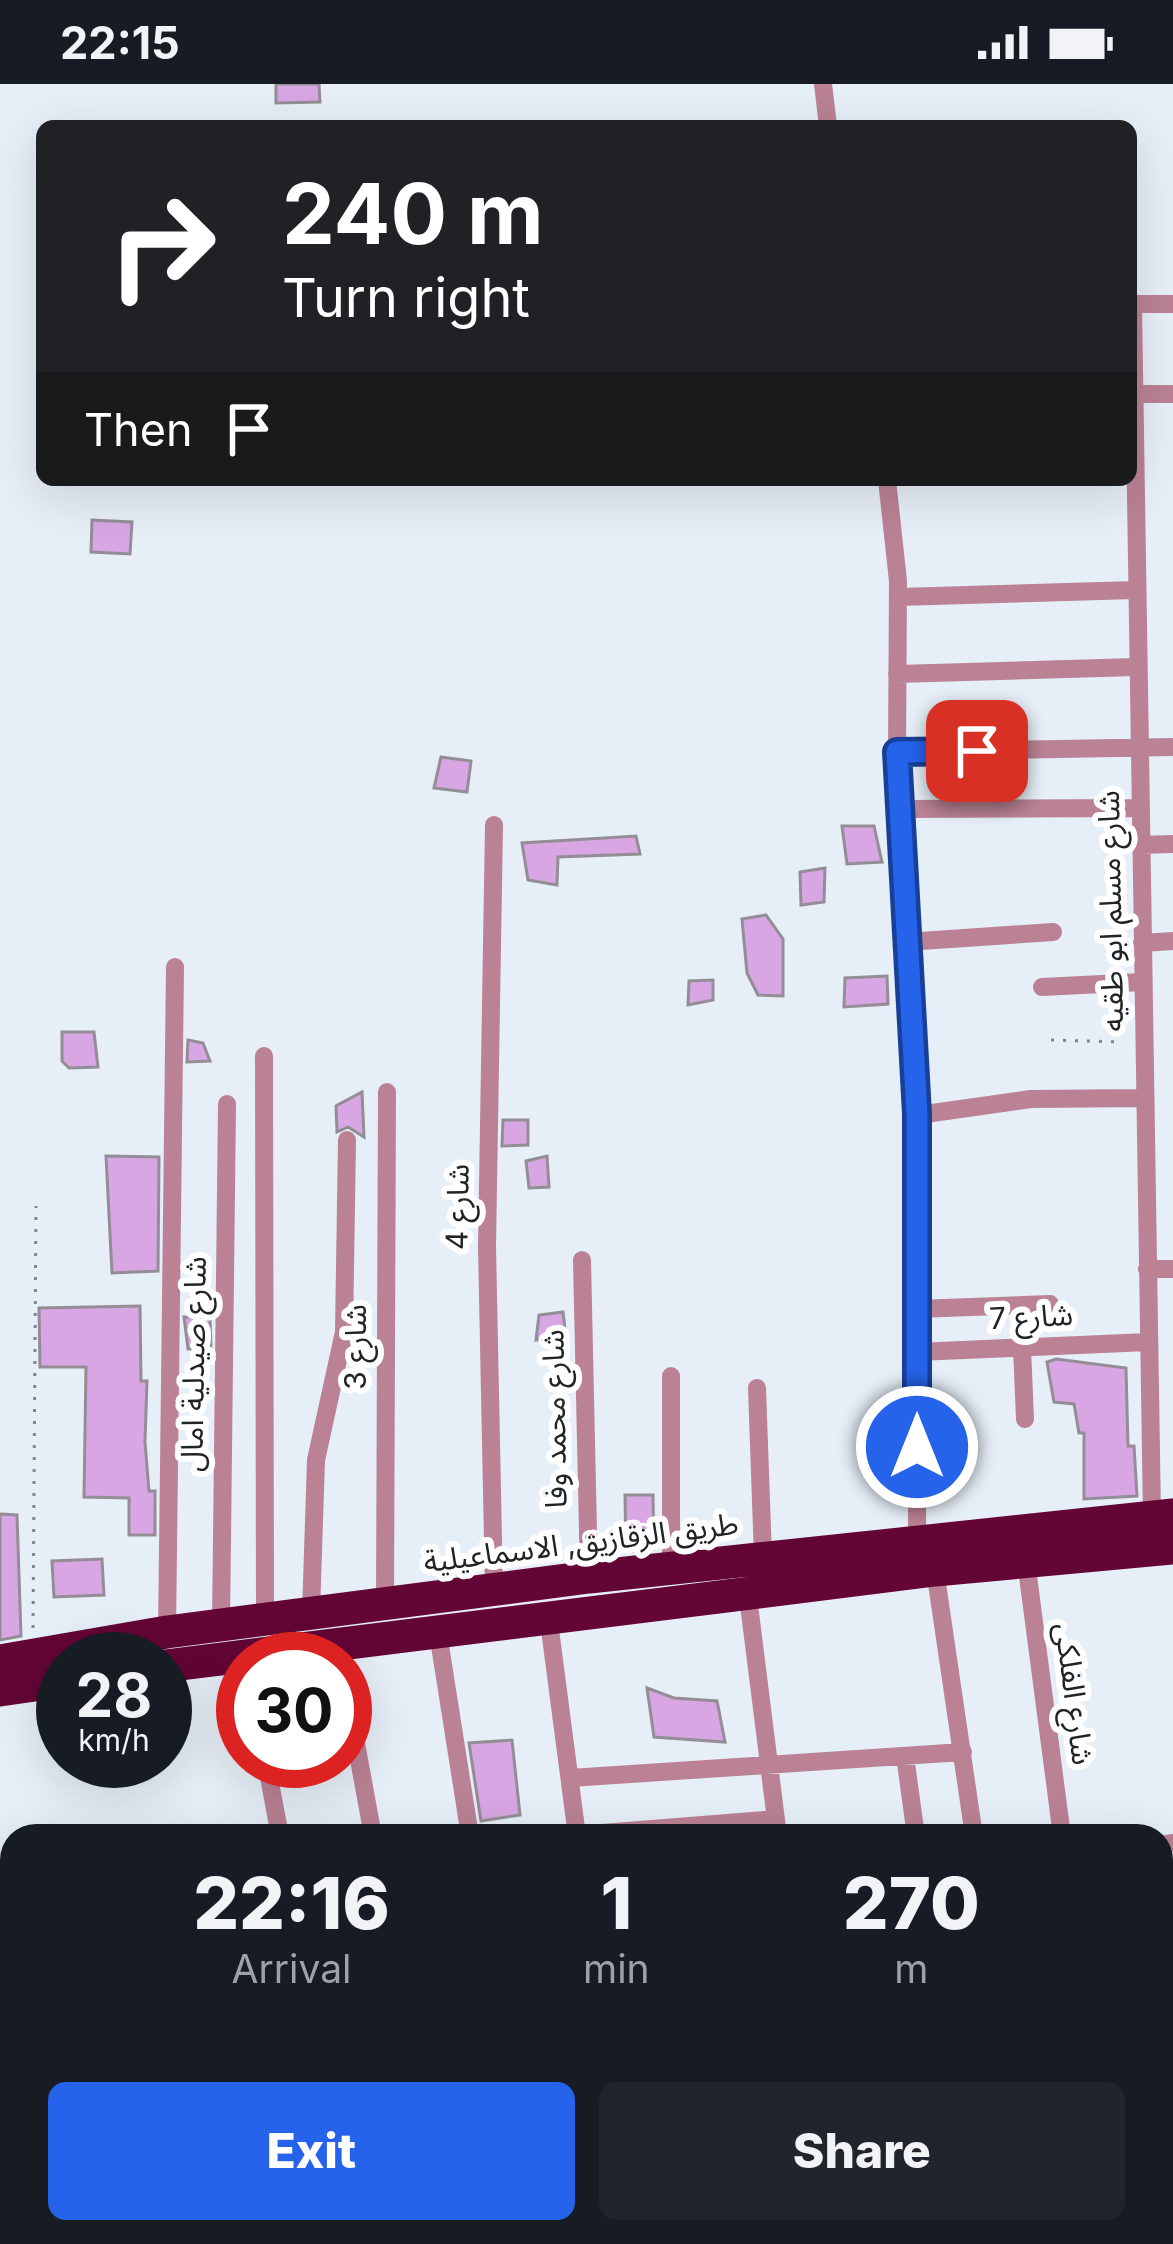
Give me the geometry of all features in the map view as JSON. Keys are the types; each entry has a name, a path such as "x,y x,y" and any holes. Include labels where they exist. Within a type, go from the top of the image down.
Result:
{"highway":[{"name":"طريق الزقازيق, الاسماعيلية","path":"372,1645 748,1597 926,1556 1162,1516"},
{"name":"طريق الزقازيق, الاسماعيلية","path":"192,1638 221,1625 311,1612 763,1557 1026,1561 1173,1548"},
{"path":"532,1584 542,1622"},
{"path":"450,1632 478,1591"},
{"path":"0,1690 36,1685"}],"street":[{"path":"823,84 827,120"},
{"path":"1137,304 1173,304"},
{"path":"1137,394 1173,394"},
{"path":"887,486 899,597 897,752 917,1114 917,1352 926,1556 972,1824"},
{"name":"شارع مسلم ابو طقيه","path":"1133,486 1148,1342 1162,1516"},
{"path":"899,597 1135,590"},
{"path":"897,674 1136,667"},
{"path":"897,752 1173,747"},
{"path":"900,809 1139,808"},
{"name":"شارع 4","path":"478,1591 494,825"},
{"path":"1140,845 1173,844"},
{"path":"906,942 1053,932"},
{"path":"1142,943 1173,941"},
{"path":"166,1632 175,967"},
{"path":"1042,987 1142,982"},
{"path":"264,1056 266,1619"},
{"name":"شارع 3","path":"385,1602 387,1091"},
{"path":"917,1114 1031,1099 1144,1098"},
{"name":"شارع صيدلية امال","path":"221,1625 226,1104"},
{"path":"311,1612 316,1460 344,1332 347,1140"},
{"name":"شارع محمد وفا","path":"582,1260 589,1576"},
{"path":"1147,1269 1173,1269"},
{"path":"917,1309 1049,1304"},
{"name":"شارع 7","path":"917,1352 1148,1342"},
{"path":"1022,1348 1025,1419"},
{"path":"671,1376 671,1570"},
{"path":"757,1388 763,1557"},
{"name":"شارع الفلكى","path":"1026,1561 1060,1824"},
{"path":"748,1597 777,1824"},
{"path":"542,1622 576,1824"},
{"path":"450,1632 469,1824"},
{"path":"570,1778 963,1752"},
{"path":"905,1756 914,1824"},
{"path":"271,1788 278,1824"},
{"path":"364,1788 371,1824"}],"path":[{"path":"1051,1040 1143,1043"},
{"path":"16,1660 37,1206"}],"building":[{"path":"276,84 319,84 320,102 276,103"},
{"path":"92,520 132,522 130,554 91,552"},
{"path":"441,757 471,761 467,792 434,788"},
{"path":"842,826 874,826 882,862 847,864"},
{"path":"636,836 640,854 558,857 557,885 528,880 522,843"},
{"path":"825,868 824,902 801,905 800,872"},
{"path":"766,915 783,939 783,996 758,995 747,973 742,919"},
{"path":"887,976 888,1004 844,1007 845,978"},
{"path":"713,980 713,1000 688,1005 689,981"},
{"path":"62,1032 94,1032 98,1067 69,1068 62,1061"},
{"path":"188,1040 203,1043 210,1061 187,1062"},
{"path":"362,1092 364,1137 348,1127 337,1132 336,1106"},
{"path":"503,1120 528,1120 528,1145 502,1146"},
{"path":"106,1156 159,1157 158,1271 112,1273"},
{"path":"547,1156 549,1187 529,1188 526,1161"},
{"path":"140,1306 141,1381 147,1381 145,1442 149,1491 155,1491 155,1535 129,1535 129,1498 84,1497 86,1367 40,1367 39,1308"},
{"path":"563,1312 566,1337 536,1340 539,1315"},
{"path":"184,1317 210,1318 211,1348 188,1349"},
{"path":"1056,1359 1126,1368 1128,1446 1134,1446 1137,1496 1084,1499 1084,1433 1079,1433 1074,1404 1054,1402 1047,1362"},
{"path":"625,1495 653,1495 654,1549 626,1552"},
{"path":"0,1514 17,1515 21,1636 0,1640"},
{"path":"102,1559 104,1595 54,1597 52,1561"},
{"path":"647,1688 674,1698 717,1701 725,1742 654,1737"},
{"path":"512,1740 520,1815 481,1821 469,1743"}],"route":[{"path":"917,1447 917,1114 897,752 977,751"}]}
